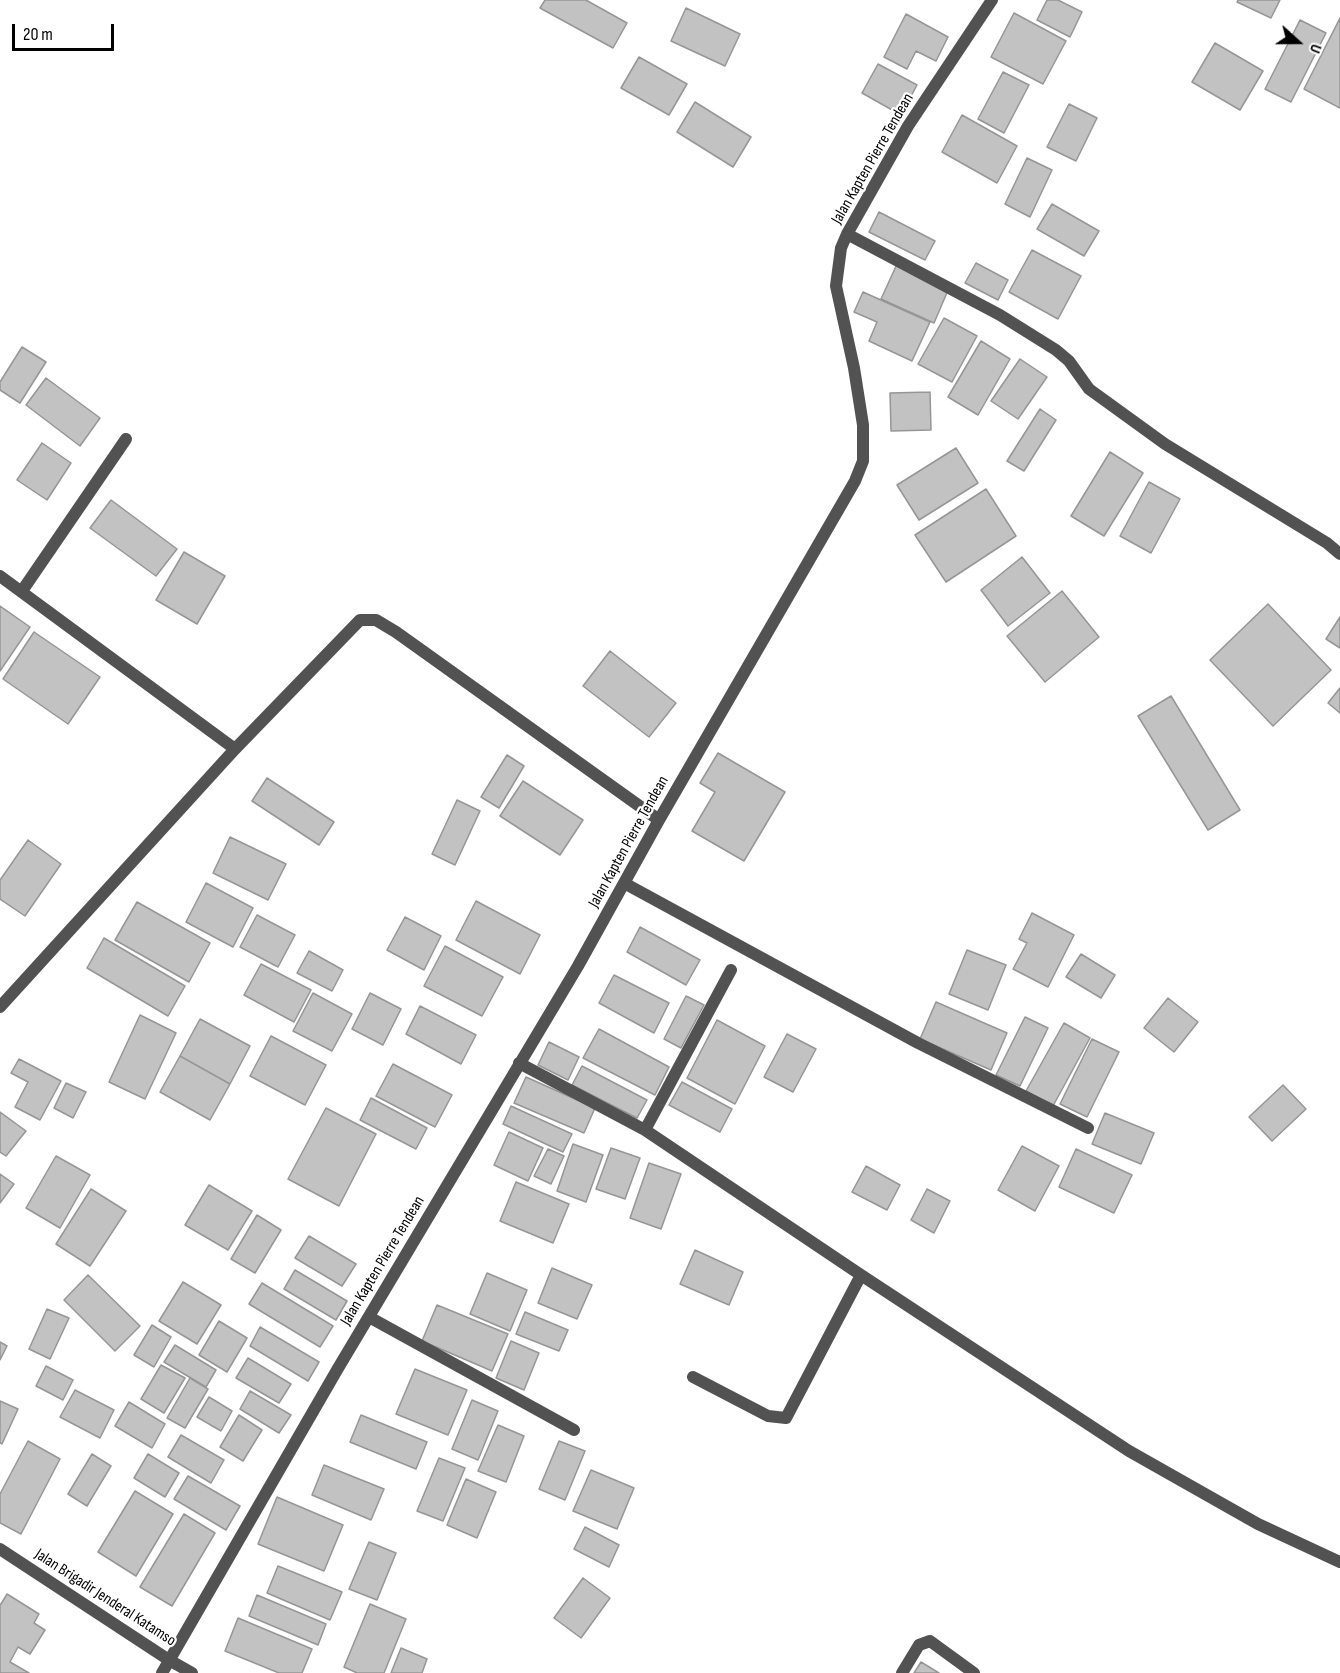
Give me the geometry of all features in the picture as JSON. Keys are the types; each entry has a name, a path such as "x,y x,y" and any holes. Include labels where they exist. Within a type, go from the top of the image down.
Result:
{"street":[{"name":"Jalan Kapten Pierre Tendean","path":"162,1673 337,1370 578,966 659,820 855,481 863,461 863,425 854,368 836,286 841,248 908,126 992,0"},
{"path":"847,234 1000,315 1056,350 1069,361 1089,389 1156,438 1327,543 1340,554"},
{"path":"22,591 126,439"},
{"path":"0,576 235,749"},
{"path":"0,1007 235,749 360,620 376,620 396,632 659,820"},
{"path":"624,883 918,1043 1088,1128"},
{"path":"645,1130 731,970"},
{"path":"519,1063 645,1130 1129,1451 1258,1524 1340,1562"},
{"path":"693,1377 768,1416 786,1418 861,1275"},
{"path":"369,1317 574,1430"},
{"name":"Jalan Brigadir Jenderal Katamso","path":"0,1549 192,1673"},
{"path":"903,1673 919,1645 930,1641 974,1673"}],"building":[{"path":"545,0 586,0 627,23 613,48 540,8"},
{"path":"1047,0 1058,0 1082,12 1070,37 1037,20"},
{"path":"1238,0 1280,0 1271,18 1237,2"},
{"path":"686,8 740,34 725,66 671,41"},
{"path":"1014,13 1066,41 1043,84 991,57"},
{"path":"906,14 948,37 936,61 916,51 907,69 884,57"},
{"path":"1340,18 1340,108 1304,89"},
{"path":"1300,20 1326,33 1291,102 1265,89"},
{"path":"1215,43 1263,71 1240,110 1192,82"},
{"path":"639,57 687,84 669,115 621,88"},
{"path":"878,64 917,85 901,115 862,93"},
{"path":"1003,72 1029,85 1004,133 978,119"},
{"path":"695,102 751,137 733,167 677,132"},
{"path":"1069,104 1097,118 1076,161 1047,147"},
{"path":"962,115 1017,146 997,183 942,152"},
{"path":"1027,158 1052,170 1030,217 1005,204"},
{"path":"1052,204 1099,231 1084,256 1037,229"},
{"path":"879,212 935,241 925,260 869,232"},
{"path":"1032,250 1081,276 1058,319 1009,292"},
{"path":"976,263 1008,280 998,300 965,283"},
{"path":"897,264 949,288 934,323 881,299"},
{"path":"863,292 930,322 912,361 869,341 877,322 854,312"},
{"path":"944,318 977,336 952,382 918,364"},
{"path":"981,341 1010,359 978,415 948,397"},
{"path":"22,347 46,362 20,403 0,390 0,382"},
{"path":"1020,359 1047,377 1018,419 991,401"},
{"path":"46,378 100,418 80,446 26,405"},
{"path":"930,392 931,430 891,431 890,393"},
{"path":"1040,409 1056,420 1024,471 1007,461"},
{"path":"42,443 71,463 47,500 17,480"},
{"path":"956,448 978,483 919,520 897,485"},
{"path":"1110,452 1143,473 1104,536 1071,516"},
{"path":"1149,482 1180,499 1151,553 1120,536"},
{"path":"986,489 1016,536 946,582 915,535"},
{"path":"111,500 177,549 156,576 90,528"},
{"path":"184,552 225,576 197,624 156,600"},
{"path":"1022,557 1050,593 1008,626 981,590"},
{"path":"1062,591 1099,637 1045,682 1007,636"},
{"path":"1268,604 1331,670 1273,726 1210,660"},
{"path":"0,606 30,627 0,671"},
{"path":"1340,617 1340,648 1326,639"},
{"path":"34,632 100,677 68,724 3,679"},
{"path":"610,651 676,703 649,737 583,686"},
{"path":"1340,688 1340,713 1328,703"},
{"path":"1171,696 1240,810 1208,830 1138,716"},
{"path":"718,753 785,792 744,861 692,831 715,792 700,783"},
{"path":"507,755 524,766 499,808 481,797"},
{"path":"267,778 334,822 319,845 252,801"},
{"path":"523,781 583,820 560,855 500,816"},
{"path":"457,800 480,811 455,865 432,854"},
{"path":"230,837 286,864 268,900 213,873"},
{"path":"28,840 61,864 25,916 0,899 0,880"},
{"path":"206,883 253,908 233,947 186,922"},
{"path":"476,901 540,935 520,974 456,940"},
{"path":"137,902 210,943 189,982 115,940"},
{"path":"1032,913 1074,935 1048,987 1013,969 1027,943 1019,939"},
{"path":"257,915 295,935 278,967 240,947"},
{"path":"405,917 441,936 424,970 387,950"},
{"path":"640,927 700,960 686,985 627,952"},
{"path":"104,938 185,986 168,1016 87,968"},
{"path":"445,946 503,977 482,1016 424,986"},
{"path":"967,950 1006,965 988,1010 949,994"},
{"path":"309,951 343,970 332,991 297,973"},
{"path":"1081,954 1115,975 1101,998 1066,977"},
{"path":"261,964 311,990 294,1022 244,995"},
{"path":"614,975 669,1003 654,1033 599,1003"},
{"path":"313,993 352,1014 332,1051 293,1031"},
{"path":"370,993 401,1009 383,1045 352,1029"},
{"path":"686,996 704,1005 681,1048 664,1039"},
{"path":"1168,998 1198,1022 1174,1052 1144,1028"},
{"path":"936,1002 1007,1033 991,1070 920,1039"},
{"path":"420,1006 476,1035 461,1064 406,1034"},
{"path":"140,1015 176,1033 145,1099 109,1082"},
{"path":"1025,1017 1048,1028 1020,1086 996,1075"},
{"path":"200,1019 250,1046 230,1084 180,1056"},
{"path":"717,1020 765,1046 735,1104 687,1078"},
{"path":"1064,1023 1090,1038 1053,1106 1026,1091"},
{"path":"599,1029 669,1067 655,1095 583,1058"},
{"path":"787,1034 816,1049 793,1092 764,1077"},
{"path":"271,1036 326,1065 305,1105 250,1076"},
{"path":"1092,1039 1119,1052 1087,1117 1060,1104"},
{"path":"549,1042 579,1057 568,1080 538,1065"},
{"path":"180,1056 230,1084 210,1120 160,1092"},
{"path":"19,1059 61,1081 40,1120 15,1107 28,1082 11,1073"},
{"path":"393,1064 452,1095 435,1127 376,1096"},
{"path":"582,1066 647,1100 637,1118 572,1085"},
{"path":"526,1077 595,1108 584,1133 514,1103"},
{"path":"682,1082 732,1109 720,1132 669,1105"},
{"path":"66,1083 86,1092 73,1118 54,1108"},
{"path":"1283,1085 1306,1109 1272,1141 1249,1117"},
{"path":"371,1098 427,1128 416,1149 360,1120"},
{"path":"511,1106 572,1134 563,1152 503,1124"},
{"path":"326,1108 376,1134 339,1206 288,1179"},
{"path":"0,1112 26,1131 6,1156 0,1152"},
{"path":"1105,1113 1154,1133 1141,1164 1092,1144"},
{"path":"509,1132 543,1148 528,1181 494,1165"},
{"path":"573,1144 603,1155 586,1202 557,1191"},
{"path":"1022,1146 1059,1166 1035,1211 998,1190"},
{"path":"611,1148 640,1158 625,1199 596,1189"},
{"path":"548,1149 564,1156 551,1184 534,1176"},
{"path":"1076,1149 1132,1175 1114,1213 1059,1187"},
{"path":"56,1156 90,1175 60,1228 26,1208"},
{"path":"649,1163 681,1174 661,1229 630,1218"},
{"path":"866,1166 900,1185 887,1210 852,1192"},
{"path":"0,1174 14,1184 0,1203"},
{"path":"516,1182 569,1204 553,1243 500,1221"},
{"path":"209,1185 252,1211 228,1250 185,1225"},
{"path":"91,1189 126,1211 90,1266 56,1244"},
{"path":"927,1189 950,1201 934,1233 911,1220"},
{"path":"257,1215 281,1230 255,1273 231,1259"},
{"path":"309,1236 356,1264 342,1286 295,1258"},
{"path":"695,1250 743,1272 729,1305 680,1284"},
{"path":"552,1268 592,1285 577,1319 538,1303"},
{"path":"295,1270 347,1301 336,1320 284,1289"},
{"path":"487,1273 527,1290 510,1331 470,1314"},
{"path":"88,1275 140,1326 115,1351 64,1300"},
{"path":"183,1282 221,1305 197,1344 159,1321"},
{"path":"262,1283 333,1326 320,1347 249,1304"},
{"path":"437,1305 508,1334 492,1371 422,1341"},
{"path":"47,1309 69,1318 50,1359 29,1349"},
{"path":"525,1312 568,1330 559,1351 516,1334"},
{"path":"219,1321 247,1338 227,1372 199,1355"},
{"path":"152,1325 171,1337 154,1367 134,1355"},
{"path":"260,1327 319,1362 308,1381 250,1346"},
{"path":"511,1341 539,1353 524,1390 496,1378"},
{"path":"0,1342 7,1346 0,1360"},
{"path":"175,1345 216,1370 206,1387 164,1362"},
{"path":"248,1358 291,1384 279,1403 236,1378"},
{"path":"161,1365 185,1378 164,1413 141,1399"},
{"path":"46,1366 73,1380 63,1400 36,1386"},
{"path":"415,1369 467,1390 448,1435 396,1414"},
{"path":"190,1378 208,1389 185,1428 167,1418"},
{"path":"75,1390 114,1410 100,1438 60,1417"},
{"path":"250,1391 291,1415 279,1433 240,1409"},
{"path":"209,1397 232,1411 221,1431 197,1417"},
{"path":"472,1400 498,1411 478,1460 452,1449"},
{"path":"0,1401 18,1409 2,1444 0,1443"},
{"path":"129,1402 165,1424 152,1448 115,1426"},
{"path":"239,1415 262,1430 243,1461 220,1447"},
{"path":"361,1415 427,1442 416,1469 350,1442"},
{"path":"498,1425 524,1436 506,1482 478,1471"},
{"path":"181,1435 224,1460 211,1483 168,1457"},
{"path":"28,1441 60,1459 21,1534 0,1523 0,1494"},
{"path":"559,1441 585,1451 565,1500 539,1489"},
{"path":"92,1454 111,1466 87,1506 68,1494"},
{"path":"148,1454 179,1473 165,1497 134,1478"},
{"path":"439,1458 465,1468 443,1521 417,1511"},
{"path":"324,1465 384,1489 371,1520 312,1495"},
{"path":"591,1470 634,1488 617,1529 573,1511"},
{"path":"188,1476 240,1506 226,1530 174,1499"},
{"path":"466,1479 496,1492 477,1538 447,1525"},
{"path":"135,1491 173,1514 136,1576 98,1552"},
{"path":"277,1497 343,1525 324,1571 258,1544"},
{"path":"184,1514 215,1533 172,1606 140,1587"},
{"path":"585,1527 619,1545 609,1567 574,1549"},
{"path":"369,1542 396,1553 377,1600 349,1589"},
{"path":"278,1566 342,1592 330,1620 267,1593"},
{"path":"583,1578 610,1598 581,1638 554,1618"},
{"path":"7,1594 39,1614 34,1623 45,1630 30,1654 18,1647 10,1662 29,1673 0,1673 0,1604"},
{"path":"257,1595 326,1624 318,1645 249,1616"},
{"path":"370,1604 406,1619 384,1673 357,1673 344,1667"},
{"path":"238,1618 312,1649 302,1673 279,1673 225,1651"},
{"path":"401,1648 427,1659 422,1673 391,1673"},
{"path":"921,1662 939,1673 914,1673"}]}
